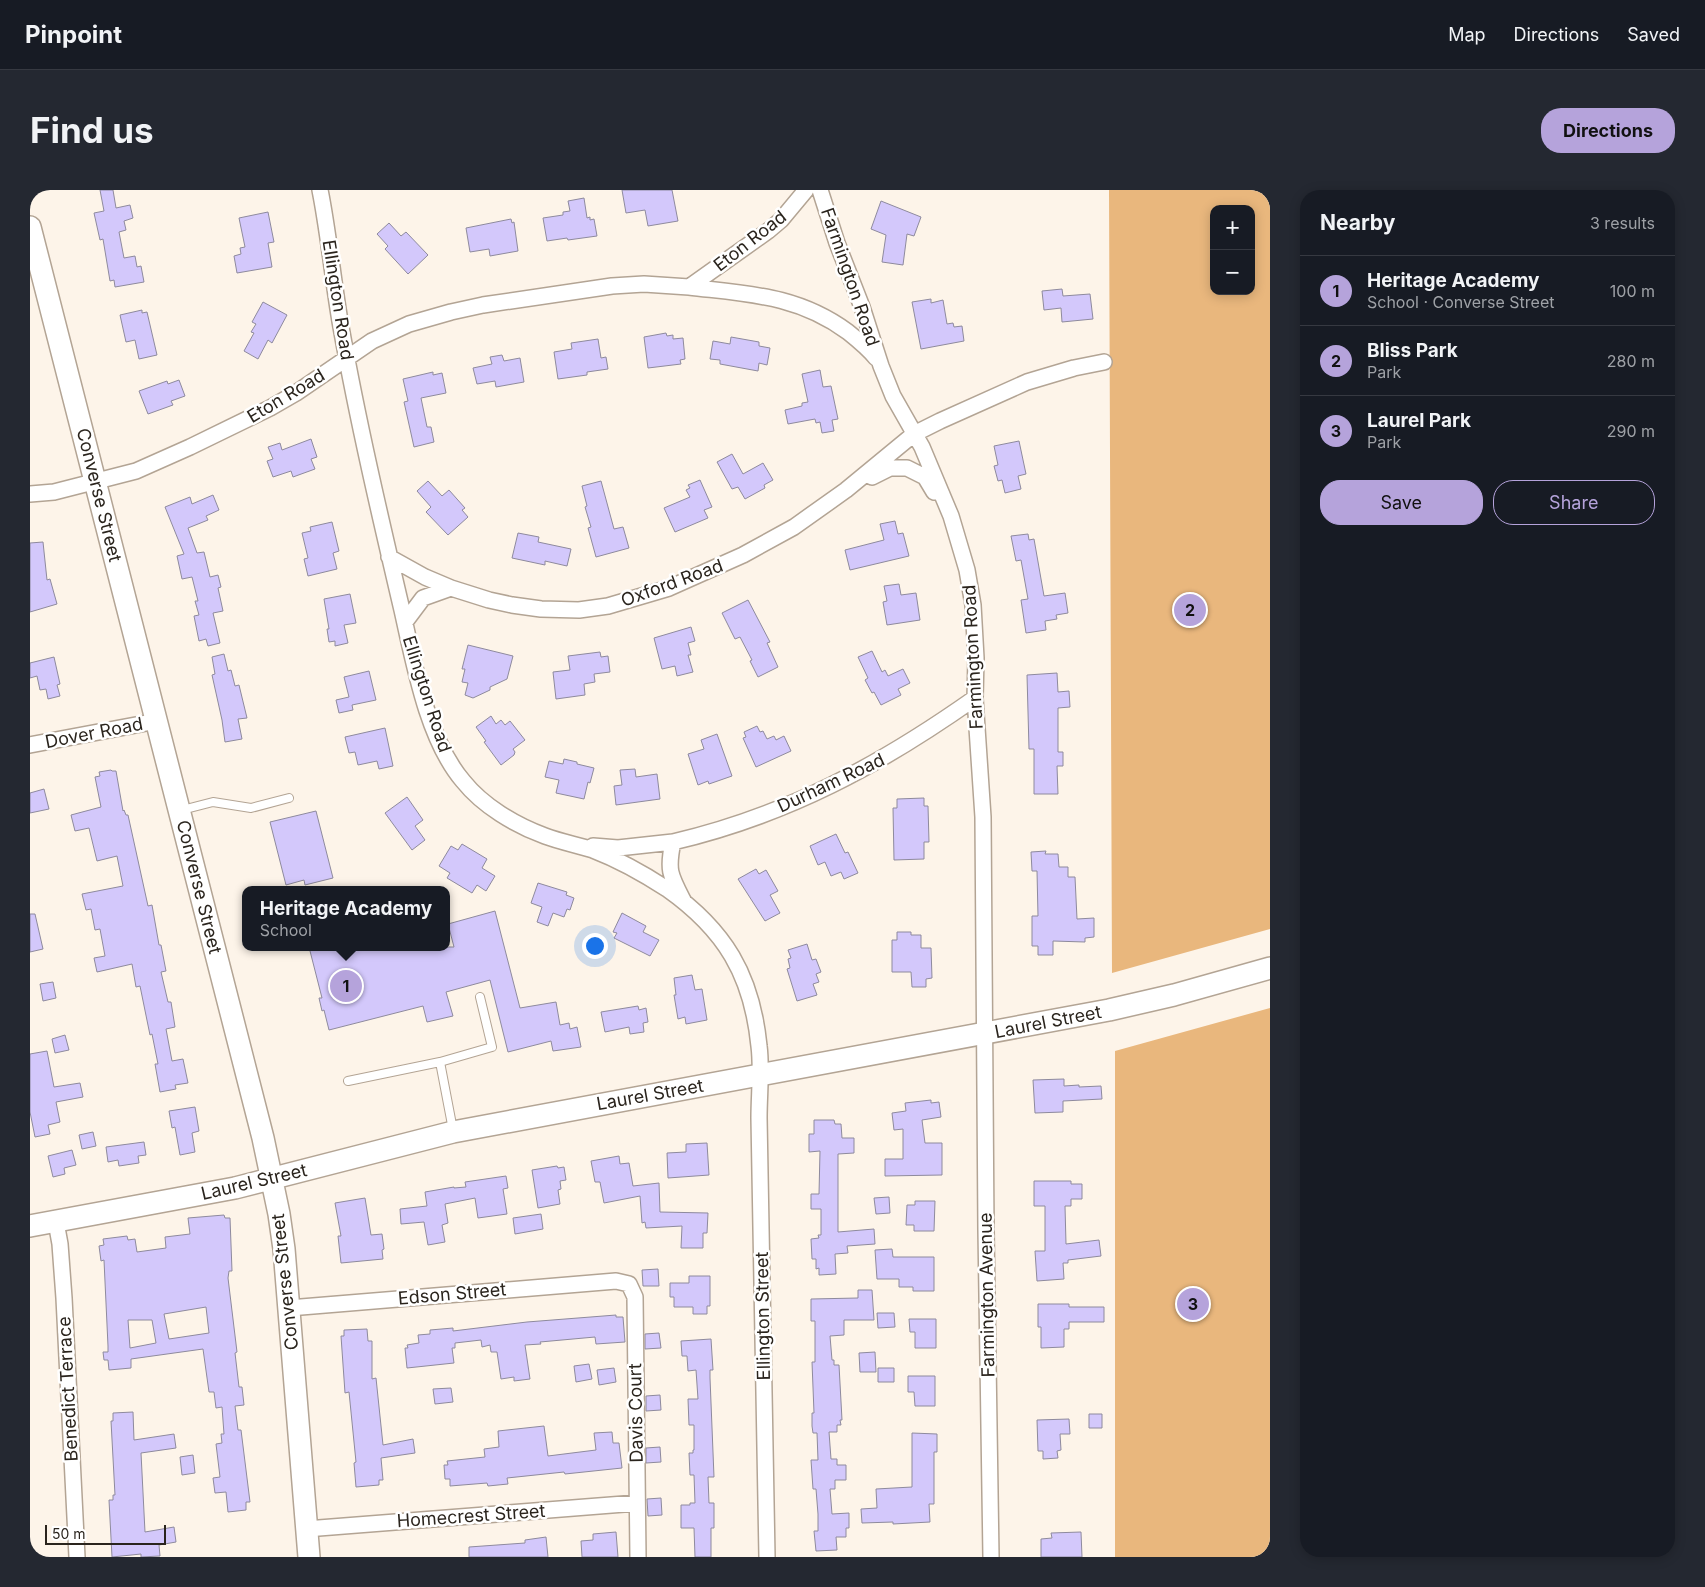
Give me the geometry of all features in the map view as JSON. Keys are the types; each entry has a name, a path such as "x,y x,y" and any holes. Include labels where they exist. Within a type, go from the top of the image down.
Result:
{"main road":[{"name":"Converse Street","path":"30,227 180,810 272,1179 284,1249 308,1557"},
{"name":"Laurel Street","path":"30,1226 188,1198 272,1179 453,1132 1109,1010 1174,995 1270,968"}],"street":[{"name":"Ellington Road","path":"320,190 347,358 389,557 423,695 442,750 452,768 465,784 480,799 498,812 545,836 591,849 626,865 655,881 684,902 709,924 720,938 743,977 753,1009 758,1039 759,1075"},
{"name":"Eton Road","path":"690,287 768,231 781,220 806,190"},
{"name":"Farmington Road","path":"820,190 881,366 893,396 941,488 968,570 976,643 975,698 983,817 984,1034"},
{"name":"Eton Road","path":"30,494 54,492 136,471 244,422 296,393 380,337 409,324 475,307 612,286 644,284 690,287 775,298 819,314 840,326 872,353 881,366"},
{"name":"Oxford Road","path":"389,557 451,588 489,600 541,609 579,610 608,606 669,588 743,555 794,527 846,490 914,434 940,421 1027,382 1074,368 1104,362"},
{"name":"Oxford Road","path":"846,490 890,468 907,468 925,477 951,516"},
{"path":"405,622 423,598 451,588"},
{"name":"Durham Road","path":"567,843 618,848 673,842 710,834 791,804 842,781 895,752 975,698"},
{"name":"Dover Road","path":"30,745 157,721"},
{"path":"673,842 669,868 672,880 684,902"},
{"name":"Farmington Avenue","path":"984,1034 991,1557"},
{"name":"Ellington Street","path":"759,1075 767,1557"},
{"name":"Benedict Terrace","path":"56,1222 60,1244 64,1298 76,1557"},
{"name":"Edson Street","path":"289,1308 616,1281"},
{"name":"Davis Court","path":"616,1281 629,1284 635,1297 638,1557"},
{"name":"Homecrest Street","path":"306,1529 637,1503"}],"lane":[{"path":"180,810 213,802 251,808 289,798"},
{"path":"348,1081 440,1062 492,1047 480,997"},
{"path":"440,1062 453,1132"}],"shaded area":[{"path":"1109,190 1270,190 1270,929 1112,973"},
{"path":"1270,1008 1270,1557 1115,1557 1115,1051"}],"building":[{"path":"100,190 113,190 116,208 130,205 133,218 124,221 126,230 119,232 124,258 135,256 137,267 141,266 144,282 115,287 114,280 110,281 103,239 100,240 94,213 104,211"},
{"path":"622,190 672,190 678,221 648,226 645,210 626,213"},
{"path":"584,198 587,218 590,217 590,220 594,219 597,236 547,241 543,218 563,215 563,212 570,211 568,201"},
{"path":"881,201 921,217 914,236 907,234 903,265 882,262 886,235 871,229"},
{"path":"268,212 274,242 268,243 272,267 237,273 234,256 241,254 240,248 245,247 239,218"},
{"path":"511,219 512,223 514,222 518,251 490,256 489,249 470,252 466,228"},
{"path":"389,223 401,236 406,232 428,255 408,274 385,249 388,246 377,234"},
{"path":"1062,289 1063,296 1090,294 1093,319 1062,322 1061,308 1044,310 1042,291"},
{"path":"931,299 931,303 943,300 947,324 953,323 954,327 962,326 964,341 921,349 912,302"},
{"path":"263,302 287,315 272,343 268,340 258,359 244,351 254,333 251,332 256,324 252,322"},
{"path":"142,310 142,313 147,312 157,355 139,359 135,340 126,342 120,315"},
{"path":"666,333 667,336 673,335 673,339 683,338 685,359 680,360 681,364 648,368 644,337"},
{"path":"731,337 759,342 759,346 770,348 767,365 759,363 758,371 720,364 720,360 710,359 713,341 730,344"},
{"path":"598,339 601,358 606,357 608,369 587,372 587,375 558,379 554,352 572,349 571,343"},
{"path":"502,355 504,361 520,358 524,382 496,387 495,381 477,384 473,368 492,364 490,357"},
{"path":"820,370 823,387 831,386 838,419 832,420 834,431 822,433 820,422 816,423 815,419 788,424 785,410 802,406 802,403 808,402 802,374"},
{"path":"433,372 433,375 442,373 446,393 421,398 427,427 431,427 434,442 414,447 404,402 408,401 403,379"},
{"path":"179,380 185,396 171,401 173,405 148,414 139,391 167,381 168,384"},
{"path":"311,439 317,457 311,459 315,469 293,477 291,471 273,477 267,461 273,459 268,447 280,443 282,450"},
{"path":"1019,441 1026,474 1018,476 1021,489 1005,493 1002,480 998,481 994,466 998,465 994,446"},
{"path":"732,454 743,474 763,463 773,480 764,485 765,488 745,499 738,487 732,489 717,462"},
{"path":"700,480 712,507 704,510 708,518 675,532 664,508 690,497 686,490 690,488 688,485"},
{"path":"428,481 442,496 449,490 465,508 462,510 468,517 448,535 426,512 431,507 417,491"},
{"path":"601,481 614,529 623,527 629,548 596,557 588,528 591,527 585,507 587,506 582,486"},
{"path":"213,495 219,510 206,516 208,520 188,528 197,553 204,552 210,577 218,575 221,587 218,588 223,611 213,613 220,643 208,646 206,639 199,641 194,616 199,615 195,601 198,601 192,577 182,579 177,556 184,554 165,507 190,497 192,504"},
{"path":"895,521 898,534 903,533 909,556 850,570 845,550 884,540 880,524"},
{"path":"332,522 339,551 333,553 337,569 308,576 304,559 308,558 302,533 311,531 310,527"},
{"path":"518,533 539,537 538,542 571,549 567,566 545,561 545,565 512,558"},
{"path":"1028,534 1029,540 1034,539 1044,596 1065,593 1068,613 1056,615 1057,619 1045,621 1046,630 1026,633 1021,600 1028,599 1021,560 1016,561 1011,536"},
{"path":"43,542 47,580 50,579 57,604 30,612 30,543"},
{"path":"899,584 901,595 916,593 920,620 887,625 883,602 887,601 884,586"},
{"path":"350,594 356,623 344,625 348,643 335,646 335,641 329,642 327,629 329,629 324,599"},
{"path":"748,600 770,642 767,643 778,667 758,677 750,661 752,660 740,637 735,639 722,613"},
{"path":"691,627 695,641 688,643 691,655 688,655 693,672 677,676 675,666 662,669 654,638"},
{"path":"468,645 513,656 507,679 473,698 465,695 468,683 462,682 465,669 462,669"},
{"path":"872,651 882,672 885,670 888,676 903,669 910,683 898,689 901,695 881,705 865,680 868,678 858,657"},
{"path":"600,652 601,657 608,656 610,672 594,674 595,682 584,684 585,695 556,699 553,672 570,670 568,656"},
{"path":"224,654 228,671 231,670 235,686 239,685 247,718 238,719 242,739 225,742 212,675 215,674 212,657"},
{"path":"54,657 60,684 57,685 60,696 48,699 46,689 40,690 37,676 30,678 30,663"},
{"path":"369,671 376,700 352,705 353,710 339,713 336,700 349,697 344,677"},
{"path":"1057,673 1058,692 1069,691 1070,707 1058,708 1058,752 1063,752 1063,766 1057,766 1058,794 1034,794 1034,749 1029,749 1027,675"},
{"path":"491,716 496,724 501,720 505,725 510,721 525,740 513,749 514,755 501,765 484,742 486,741 476,727"},
{"path":"757,726 760,732 763,731 767,739 774,736 776,740 784,736 791,751 756,767 743,738 746,737 744,732"},
{"path":"385,728 393,766 379,769 377,761 358,765 355,752 349,753 345,737"},
{"path":"717,734 732,776 709,784 708,781 698,785 688,754 704,749 701,740"},
{"path":"564,759 594,768 584,799 556,793 559,780 545,777 549,761 563,764"},
{"path":"635,769 636,777 657,774 660,799 616,805 614,786 622,785 620,770"},
{"path":"116,771 123,811 128,815 148,906 152,905 159,945 161,945 166,971 161,972 168,1002 171,1002 175,1027 166,1029 172,1061 183,1059 188,1083 175,1085 176,1089 160,1092 155,1064 158,1064 152,1034 150,1035 140,986 136,987 132,964 97,972 94,958 105,956 100,929 95,930 91,909 86,910 82,894 123,886 117,856 97,861 89,828 75,831 71,815 101,807 95,777 100,776 99,772"},
{"path":"44,789 49,809 30,813 30,793"},
{"path":"407,797 423,820 415,826 425,840 412,850 385,813"},
{"path":"924,798 924,806 928,806 929,842 924,842 924,859 894,860 893,808 897,808 897,799"},
{"path":"316,811 333,878 305,885 304,880 286,885 270,822"},
{"path":"836,834 845,853 848,852 858,873 844,879 841,872 831,876 825,862 818,865 810,846"},
{"path":"462,844 487,859 482,868 495,876 486,891 477,885 472,893 447,878 450,873 439,866 451,846 458,850"},
{"path":"1046,851 1045,854 1058,854 1059,867 1068,867 1068,877 1075,877 1077,919 1094,918 1094,937 1085,938 1085,942 1053,941 1053,955 1038,955 1038,946 1032,946 1032,916 1038,916 1037,871 1032,871 1031,852"},
{"path":"756,869 759,874 766,870 778,891 770,895 780,913 765,921 738,879"},
{"path":"538,883 567,892 566,895 574,898 570,910 567,909 564,917 553,913 548,926 537,922 542,907 531,903"},
{"path":"495,911 520,1008 556,1002 560,1025 569,1023 570,1029 577,1027 581,1047 553,1051 551,1041 508,1052 490,980 446,992 453,1016 427,1022 423,1006 329,1030 324,1010 322,1011 319,998 322,998 310,951 450,951 450,947 454,947 450,923"},
{"path":"622,913 646,926 643,932 659,940 650,956 614,938 617,933 613,932"},
{"path":"30,914 35,914 43,949 30,952"},
{"path":"897,932 911,932 911,935 921,935 921,948 931,948 932,978 926,979 926,987 912,987 911,972 892,972 892,940 897,940"},
{"path":"807,944 812,960 816,959 821,972 816,974 819,982 813,984 817,995 797,1001 787,969 790,968 788,959 791,958 788,950"},
{"path":"692,975 695,990 702,989 707,1020 686,1024 685,1017 678,1019 674,995 676,995 674,978"},
{"path":"53,982 56,998 43,1001 40,984"},
{"path":"638,1006 639,1010 646,1008 648,1022 643,1023 644,1032 630,1034 629,1027 605,1032 601,1012"},
{"path":"65,1035 69,1050 55,1053 52,1039"},
{"path":"47,1051 54,1087 80,1083 83,1097 56,1102 60,1122 48,1125 50,1134 35,1137 30,1112 30,1054"},
{"path":"1064,1079 1064,1086 1101,1086 1102,1099 1063,1101 1063,1112 1035,1113 1033,1080"},
{"path":"931,1100 931,1103 939,1102 941,1117 922,1120 925,1143 942,1143 942,1175 885,1176 885,1159 903,1159 903,1129 894,1130 892,1113 906,1111 905,1103"},
{"path":"195,1107 199,1131 192,1133 195,1152 180,1155 175,1127 172,1128 169,1111"},
{"path":"814,1120 834,1120 835,1124 841,1124 842,1138 854,1138 854,1153 838,1154 838,1232 874,1229 875,1244 847,1246 848,1253 835,1254 836,1274 819,1275 819,1268 816,1269 816,1259 812,1259 811,1239 819,1238 818,1235 821,1235 821,1209 811,1209 811,1194 819,1194 820,1151 809,1152 809,1134 814,1134"},
{"path":"93,1132 96,1146 82,1149 79,1135"},
{"path":"144,1142 146,1155 138,1156 139,1163 119,1166 118,1160 108,1162 106,1147"},
{"path":"707,1143 709,1175 668,1178 667,1153 686,1152 686,1144"},
{"path":"72,1150 76,1165 64,1168 65,1174 53,1177 48,1156"},
{"path":"619,1156 620,1164 629,1163 633,1186 659,1183 660,1212 708,1213 707,1233 703,1233 703,1248 681,1248 682,1226 646,1228 645,1222 642,1223 640,1196 604,1203 600,1182 595,1182 591,1161"},
{"path":"557,1166 558,1168 564,1167 566,1180 560,1181 561,1189 558,1190 560,1204 538,1208 532,1170"},
{"path":"506,1176 508,1188 503,1189 507,1214 478,1218 475,1198 445,1204 448,1223 442,1225 445,1242 428,1245 424,1222 401,1224 400,1209 427,1206 425,1192 466,1187 465,1182"},
{"path":"1034,1181 1071,1181 1071,1184 1082,1184 1082,1199 1071,1199 1071,1206 1065,1206 1066,1244 1099,1240 1101,1256 1068,1260 1068,1263 1063,1263 1064,1279 1037,1281 1035,1251 1045,1251 1045,1206 1034,1206"},
{"path":"889,1197 890,1213 876,1214 874,1198"},
{"path":"365,1198 371,1235 382,1234 383,1259 341,1263 338,1236 341,1236 335,1203"},
{"path":"915,1201 935,1201 934,1231 914,1231 914,1225 906,1225 907,1205 915,1205"},
{"path":"541,1214 543,1229 515,1234 513,1218"},
{"path":"224,1215 225,1218 230,1218 232,1271 229,1271 228,1278 237,1352 235,1353 239,1387 242,1387 244,1405 235,1406 238,1430 241,1430 250,1502 246,1502 246,1510 228,1512 226,1492 215,1493 213,1478 220,1477 216,1444 222,1443 221,1434 224,1434 222,1407 216,1408 214,1392 209,1392 203,1349 131,1359 131,1368 109,1370 108,1360 104,1360 103,1352 108,1352 108,1346 104,1260 101,1261 99,1246 104,1245 103,1239 127,1236 128,1240 135,1239 137,1252 166,1248 165,1237 190,1234 188,1218","holes":["206,1307 209,1333 169,1339 164,1314","128,1320 152,1320 156,1343 130,1348"]},
{"path":"892,1249 893,1257 934,1257 934,1291 913,1291 913,1287 899,1287 899,1279 877,1279 875,1250"},
{"path":"658,1269 659,1286 643,1286 642,1270"},
{"path":"689,1276 710,1276 710,1306 707,1306 707,1314 693,1314 693,1307 674,1307 674,1297 670,1297 670,1283 689,1283"},
{"path":"858,1290 872,1290 874,1320 844,1320 844,1335 830,1336 832,1360 834,1360 834,1365 839,1365 842,1420 840,1420 841,1425 837,1425 837,1432 829,1432 831,1459 837,1459 837,1465 846,1465 846,1480 835,1480 835,1489 830,1489 832,1514 849,1513 849,1528 846,1528 846,1537 836,1537 837,1550 816,1551 814,1531 818,1531 818,1514 816,1489 813,1489 811,1460 818,1460 817,1433 813,1433 812,1426 812,1413 814,1413 812,1362 815,1362 815,1321 811,1321 811,1299 858,1298"},
{"path":"1038,1304 1069,1304 1069,1307 1104,1307 1104,1322 1069,1322 1069,1329 1064,1329 1064,1347 1041,1348 1041,1327 1038,1327"},
{"path":"877,1313 894,1313 895,1327 878,1328"},
{"path":"616,1315 616,1317 623,1317 625,1342 596,1344 595,1337 525,1345 530,1379 514,1381 514,1377 501,1379 497,1352 491,1352 490,1345 482,1347 481,1340 455,1343 455,1348 452,1348 454,1363 407,1368 405,1348 408,1348 407,1345 419,1343 418,1335 430,1334 430,1330 453,1328 453,1331 527,1322"},
{"path":"909,1319 936,1319 936,1348 915,1348 915,1332 910,1332"},
{"path":"367,1329 368,1341 372,1341 372,1379 376,1378 383,1445 413,1439 415,1453 381,1458 383,1480 379,1480 379,1485 356,1487 354,1463 356,1462 349,1392 345,1393 341,1336 344,1336 344,1330"},
{"path":"659,1333 661,1348 645,1349 645,1334"},
{"path":"711,1339 713,1370 710,1370 710,1378 714,1477 708,1477 709,1503 714,1503 714,1528 711,1528 711,1557 695,1557 694,1528 681,1528 681,1505 695,1503 694,1475 690,1475 689,1453 693,1453 694,1450 694,1425 689,1425 688,1399 698,1399 696,1370 688,1371 687,1356 682,1356 681,1341"},
{"path":"875,1352 876,1372 860,1372 859,1353"},
{"path":"589,1364 592,1379 576,1382 574,1366"},
{"path":"614,1368 616,1382 599,1385 597,1370"},
{"path":"878,1368 894,1368 894,1382 878,1382"},
{"path":"908,1376 935,1376 935,1406 915,1406 914,1392 908,1392"},
{"path":"451,1388 453,1402 435,1404 433,1389"},
{"path":"660,1395 661,1410 646,1411 646,1396"},
{"path":"133,1412 134,1440 174,1434 176,1448 141,1453 145,1532 174,1527 176,1542 159,1545 160,1556 141,1557 141,1554 112,1557 109,1500 113,1500 113,1495 115,1495 111,1421 113,1421 113,1413"},
{"path":"1089,1414 1102,1414 1102,1428 1089,1428"},
{"path":"1069,1419 1070,1434 1060,1434 1061,1450 1057,1451 1058,1458 1043,1459 1043,1451 1038,1451 1037,1420"},
{"path":"544,1426 548,1456 596,1450 594,1433 612,1432 613,1443 619,1443 622,1468 507,1478 508,1484 488,1486 487,1483 450,1486 450,1479 445,1479 444,1465 448,1465 447,1461 485,1457 484,1449 499,1447 498,1431"},
{"path":"912,1433 937,1434 937,1452 934,1452 934,1504 929,1504 930,1522 862,1523 861,1509 877,1508 876,1489 912,1487"},
{"path":"660,1447 661,1462 646,1463 646,1448"},
{"path":"193,1455 195,1473 182,1475 180,1457"},
{"path":"661,1498 662,1515 648,1516 647,1499"},
{"path":"616,1532 618,1557 582,1557 581,1541 593,1540 593,1534"},
{"path":"1081,1532 1082,1557 1041,1557 1041,1539 1052,1538 1051,1533"},
{"path":"546,1537 548,1557 469,1557 469,1547 525,1543 525,1540"}],"place":[{"name":"Bliss Park","path":"1190,610"},
{"name":"Heritage Academy","path":"346,986"},
{"name":"Laurel Park","path":"1193,1304"}]}
